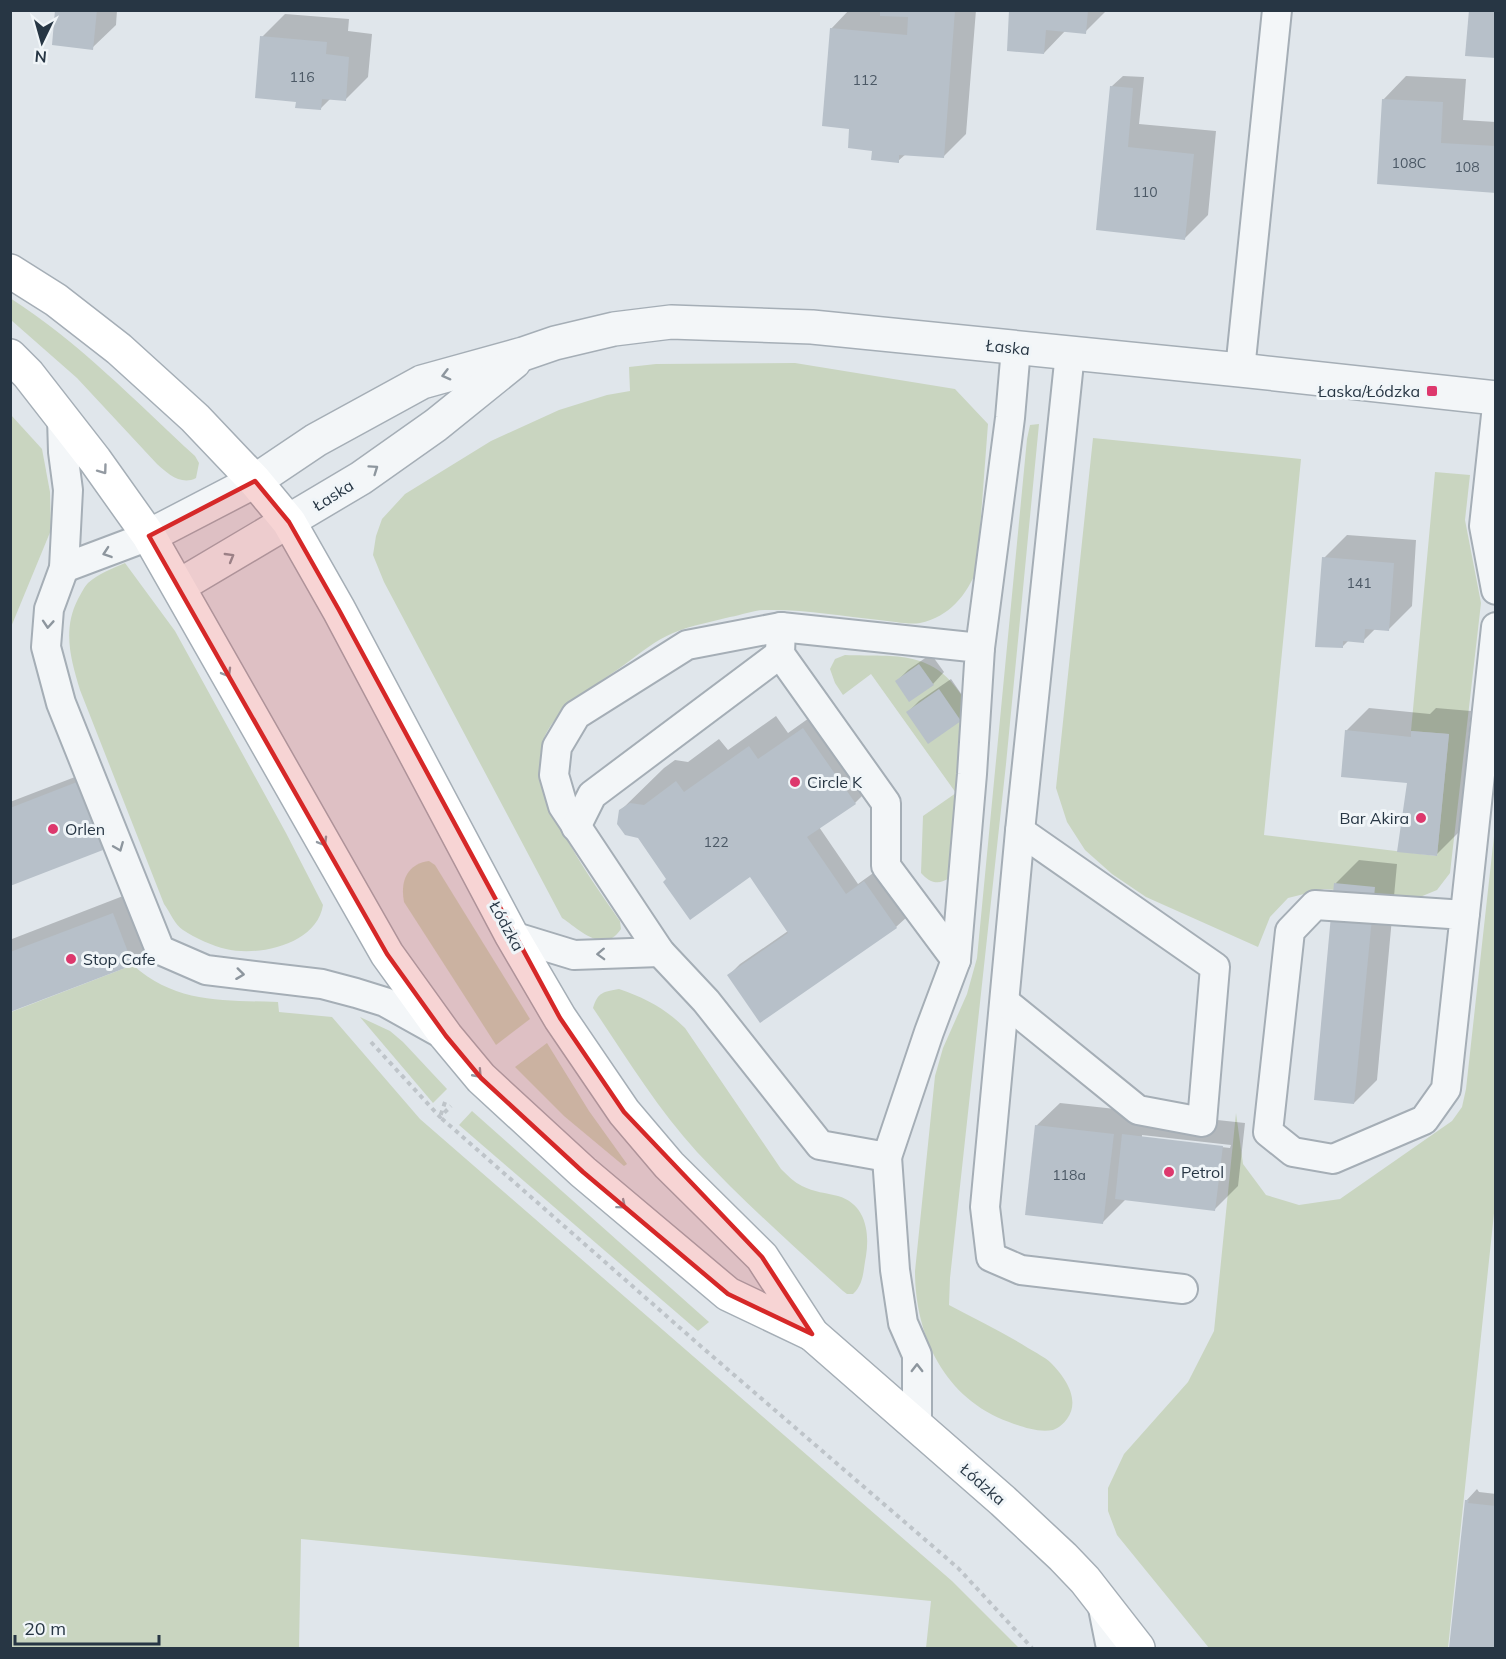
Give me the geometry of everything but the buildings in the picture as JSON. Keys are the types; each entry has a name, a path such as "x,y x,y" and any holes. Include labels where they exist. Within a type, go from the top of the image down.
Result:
{"main road":[{"path":"10,271 56,300 119,349 195,418 255,481"},
{"path":"10,356 28,374 101,467 149,536 179,586"},
{"name":"Łódzka","path":"255,481 289,522 339,610 512,936 560,1018 624,1112 669,1165 762,1257 812,1334"},
{"name":"Łódzka","path":"179,586 387,954 453,1045 481,1078 583,1172 728,1293 812,1334 1003,1500 1063,1557 1085,1580 1138,1648"}],"street":[{"name":"Łaska","path":"149,536 255,481 316,440 422,382 555,343 614,329 671,322 812,327 1496,398"},
{"name":"Łaska","path":"179,586 361,478 436,425 523,354"}],"lane":[{"path":"1240,370 1277,10"},
{"path":"917,1426 917,1355 903,1323 895,1270 887,1157 956,960 980,648 1010,418 1016,348"},
{"path":"1070,353 1020,831 985,1207 991,1257 1021,1270 1183,1289"},
{"path":"1496,415 1484,526 1496,590"},
{"path":"62,418 63,452 68,490 64,568 49,609 46,647 61,703 160,950 206,970 322,984 385,1002 453,1045"},
{"path":"64,568 149,536"},
{"path":"887,1157 820,1145 706,1001 660,952 563,806 554,775 557,747 576,715 687,645 781,627 980,648"},
{"path":"781,627 780,654 886,803 886,866 956,960"},
{"path":"1465,915 1315,905 1290,931 1268,1132 1293,1152 1333,1159 1424,1120 1446,1089 1465,915 1496,627"},
{"path":"576,827 592,795 780,654"},
{"path":"1005,1002 1138,1110 1202,1122 1215,967 1020,831"},
{"path":"512,936 574,955 660,952"},
{"path":"1102,1603 1112,1648"}],"path":[{"path":"370,1041 440,1118 958,1568 1032,1648"},
{"path":"440,1118 453,1045"}],"highlighted area":[{"path":"255,481 289,522 339,610 560,1018 624,1112 762,1257 812,1334 728,1294 583,1172 481,1078 446,1036 387,954 149,536"}],"green space":[{"path":"10,298 83,353 195,456 199,463 196,478 180,479 157,464 77,378 11,320"},
{"path":"795,363 955,389 988,424 977,569 968,588 956,604 940,616 920,623 766,610 680,630 648,647 563,710 548,730 541,751 542,776 562,829 620,921 621,929 614,936 607,940 592,938 562,918 384,582 373,555 382,519 405,494 491,441 559,410 607,395 630,391 629,367 656,364"},
{"path":"11,415 42,449 50,492 51,530 11,627"},
{"path":"1039,424 949,1305 1009,1336 1043,1357 1061,1375 1072,1397 1071,1412 1061,1425 1048,1431 1019,1426 987,1412 967,1398 951,1381 928,1341 916,1295 915,1271 935,1076 943,1048 967,994 977,958 1027,439 1030,425"},
{"path":"1093,438 1301,459 1264,835 1437,856 1449,734 1411,731 1435,472 1470,475 1465,520 1481,603 1450,873 1437,890 1420,897 1324,889 1288,898 1270,917 1258,947 1146,897 1112,874 1085,850 1067,822 1056,788"},
{"path":"125,563 175,631 323,905 310,929 285,945 254,951 239,951 215,946 180,928 164,904 80,690 70,645 70,622 85,586 101,574"},
{"path":"845,655 898,657 927,664 940,671 964,699 950,877 942,882 931,881 921,873 923,816 956,793 871,674 843,695 830,669 835,659"},
{"path":"1495,827 1495,1204 1448,1648 1209,1648 1117,1535 1108,1511 1108,1488 1124,1454 1188,1382 1214,1331 1236,1113 1243,1164 1266,1195 1299,1205 1340,1199 1452,1121 1462,1107 1466,1089"},
{"path":"429,861 435,865 530,1019 496,1045 404,902 404,881 410,870"},
{"path":"133,965 149,978 184,993 220,1000 278,1002 279,1012 332,1017 420,1119 952,1581 1019,1648 926,1648 931,1601 301,1539 299,1648 11,1648 11,1012"},
{"path":"619,989 654,1004 685,1028 781,1169 796,1183 847,1200 860,1212 866,1228 867,1247 861,1282 853,1294 843,1291 750,1206 682,1135 642,1082 593,1008 602,994"},
{"path":"360,1017 390,1031 447,1089 433,1103"},
{"path":"547,1043 589,1111 627,1164 624,1166 564,1116 515,1067"},
{"path":"472,1111 709,1322 698,1331 459,1125"}],"place":[{"name":"Łaska/Łódzka","path":"1432,391"},
{"name":"Circle K","path":"795,782"},
{"name":"Bar Akira","path":"1421,818"},
{"name":"Orlen","path":"53,829"},
{"name":"Stop Cafe","path":"71,959"},
{"name":"Petrol","path":"1169,1172"}]}
